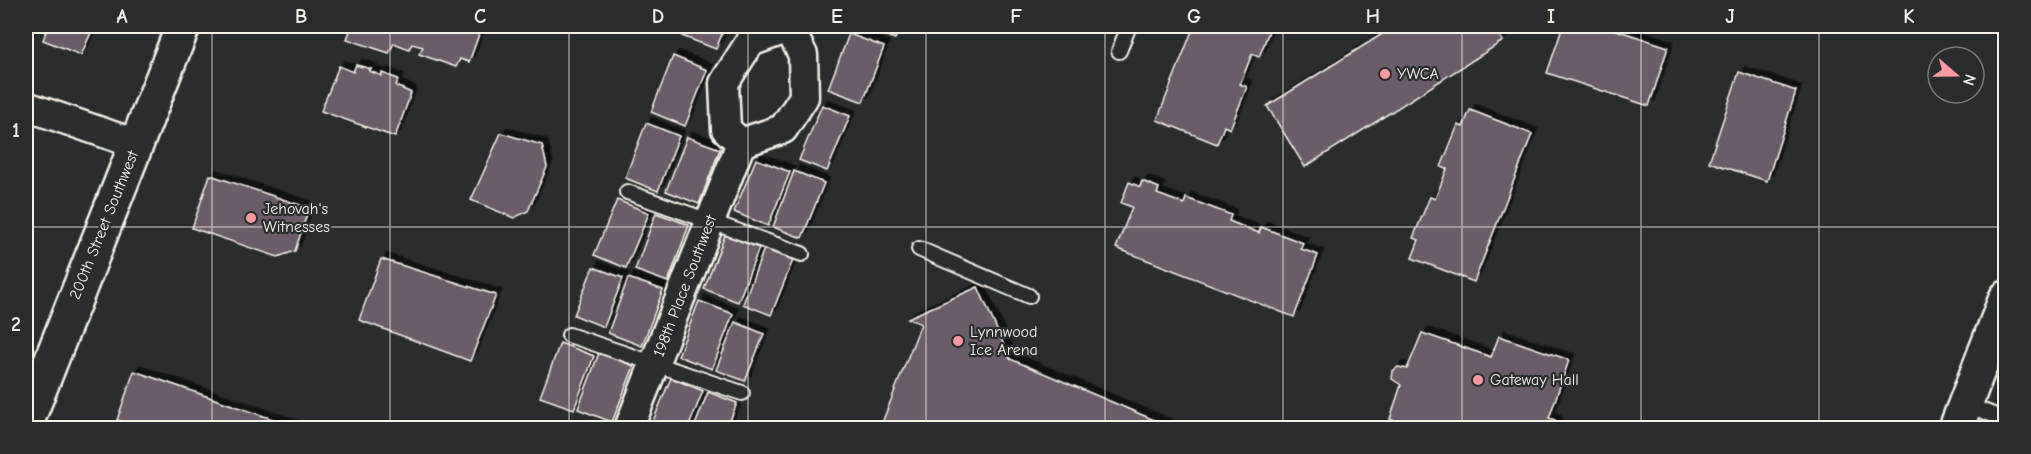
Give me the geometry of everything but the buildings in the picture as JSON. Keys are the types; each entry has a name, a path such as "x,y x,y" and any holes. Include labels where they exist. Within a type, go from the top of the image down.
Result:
{"street":[{"name":"200th Street Southwest","path":"26,424 183,26"},
{"path":"790,27 803,55 804,97 783,129 741,143 726,129 724,83 750,42 790,27"},
{"path":"26,106 136,144"},
{"name":"198th Place Southwest","path":"629,429 741,143"},
{"path":"1960,416 2006,298"}],"lane":[{"path":"1119,51 1129,26"},
{"path":"627,192 802,254"},
{"path":"919,249 1029,296"},
{"path":"569,335 742,393"},
{"path":"1960,416 2006,420"}],"place":[{"name":"YWCA","path":"1385,74"},
{"name":"Jehovah's Witnesses","path":"251,218"},
{"name":"Lynnwood Ice Arena","path":"958,341"},
{"name":"Gateway Hall","path":"1478,380"}]}
